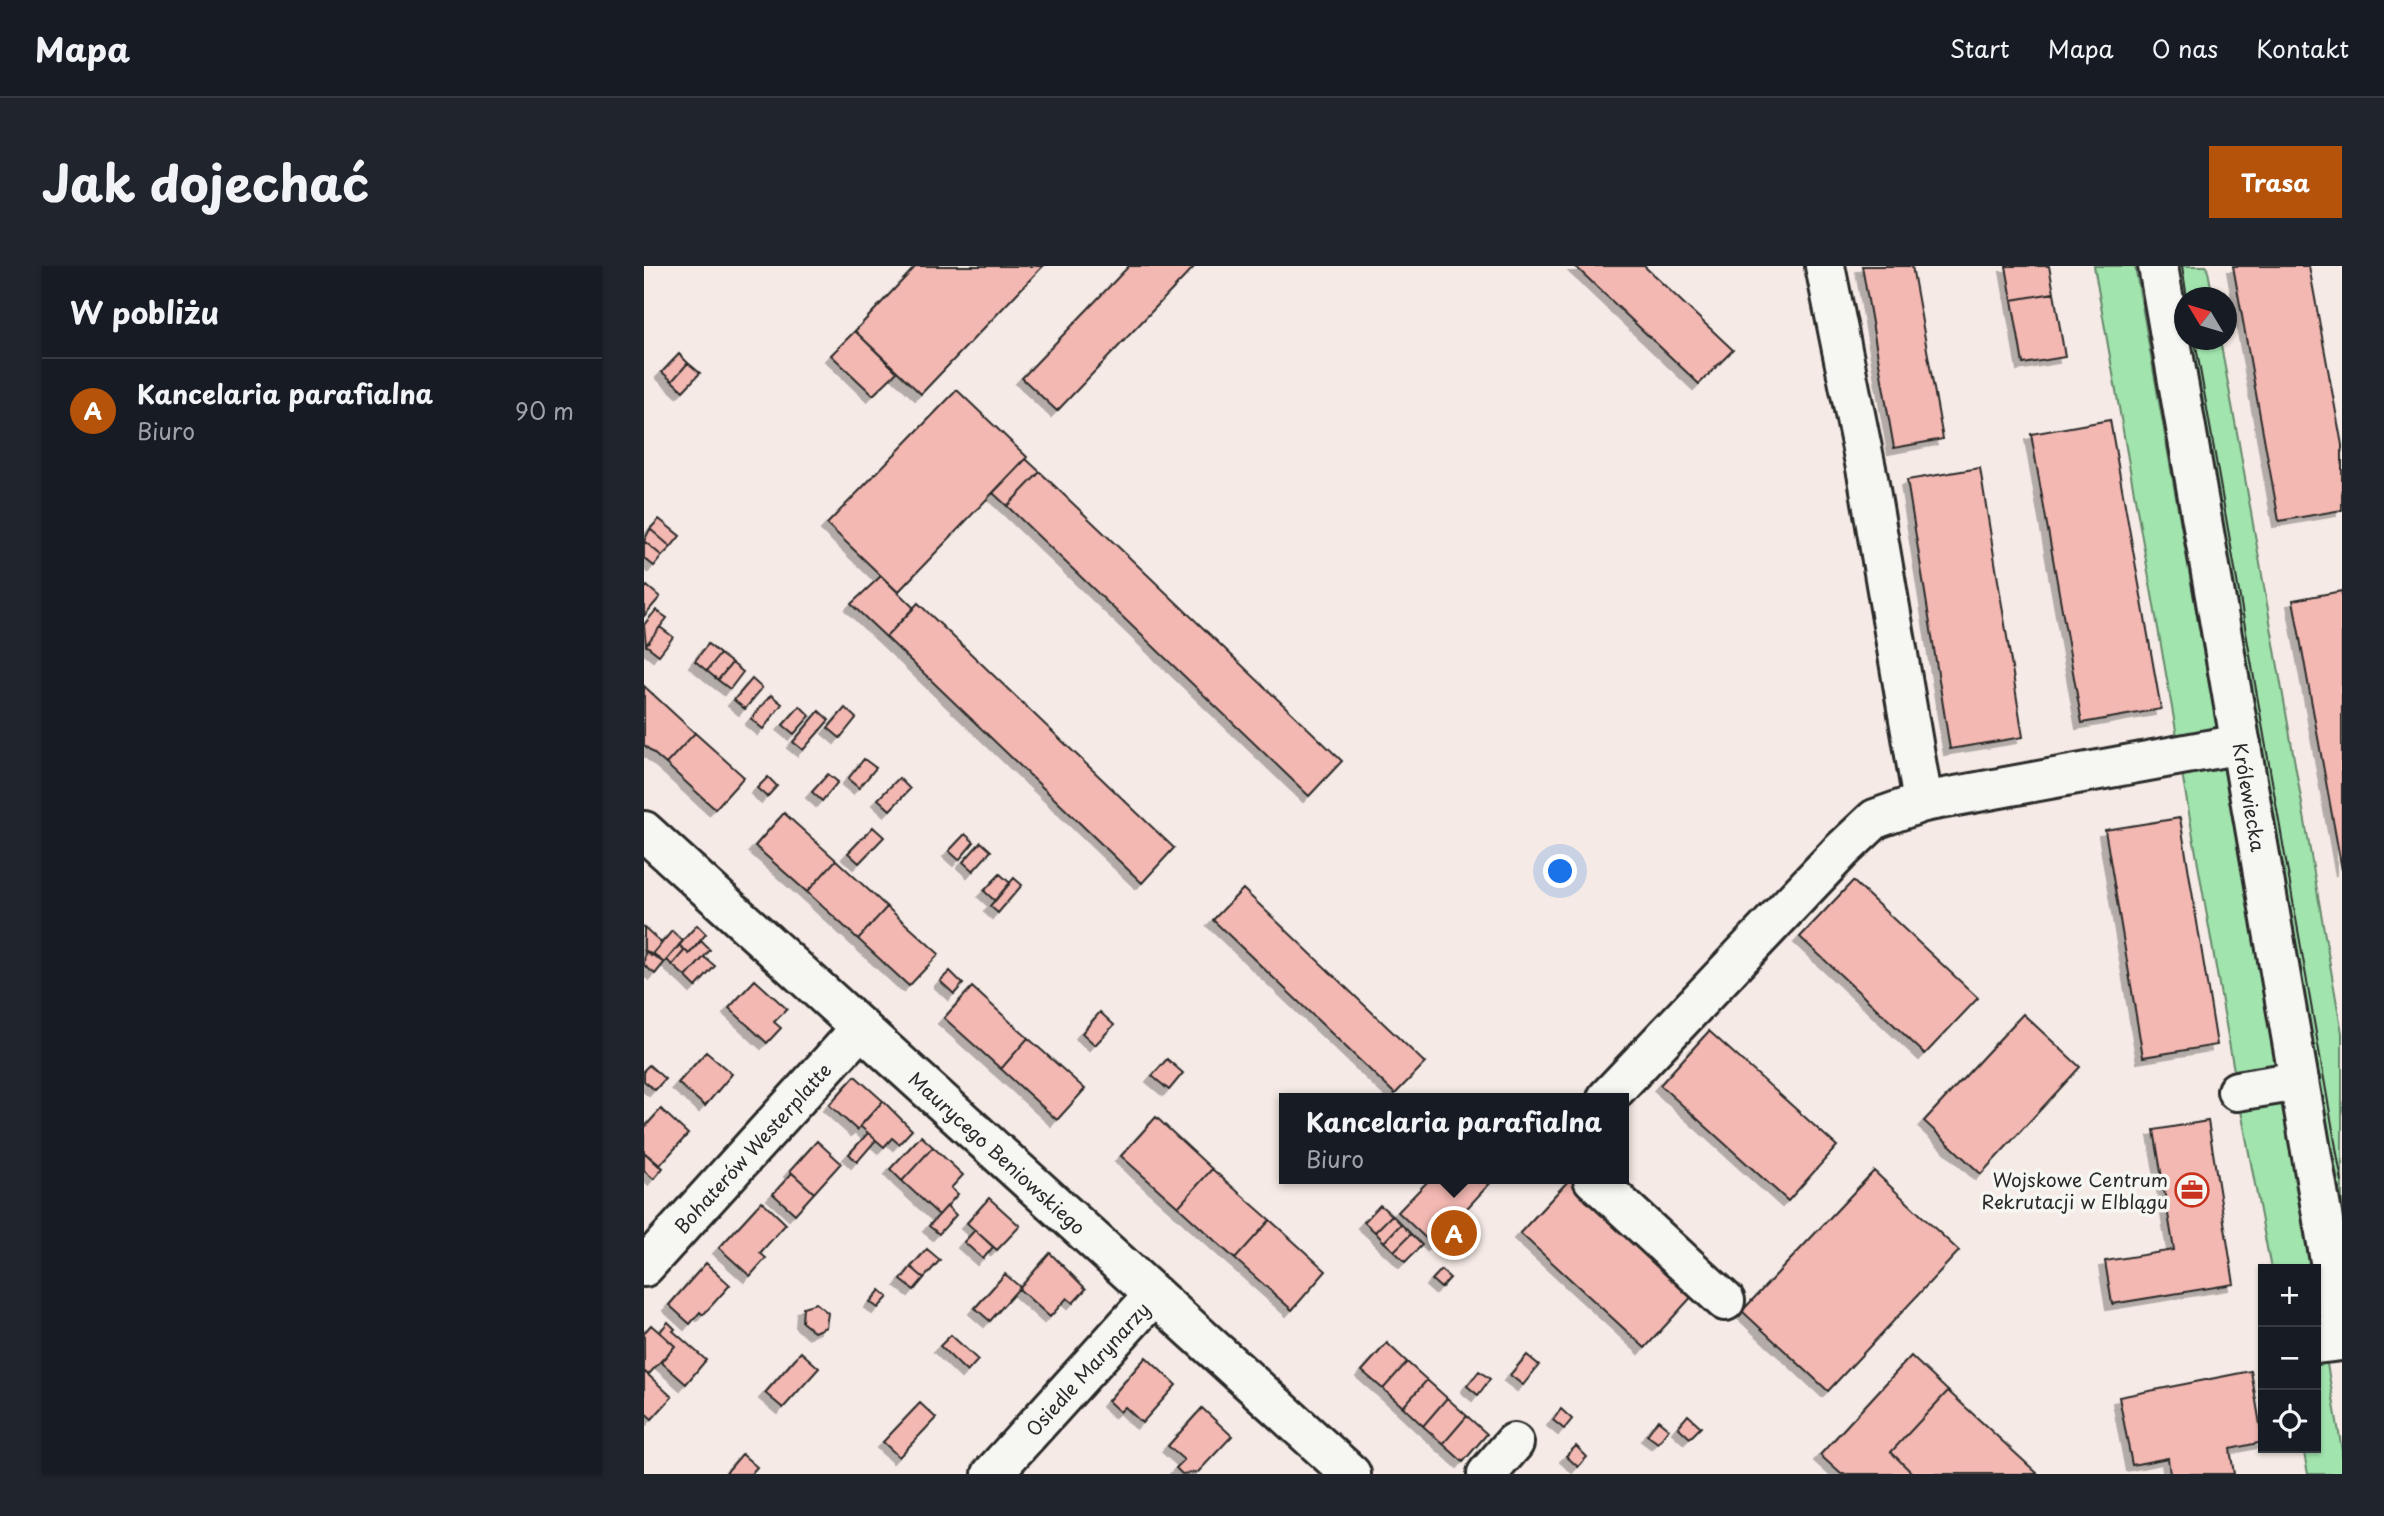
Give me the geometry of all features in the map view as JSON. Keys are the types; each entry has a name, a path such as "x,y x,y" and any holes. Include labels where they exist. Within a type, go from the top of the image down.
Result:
{"street":[{"path":"1825,266 1868,478 1923,802"},
{"name":"Królewiecka","path":"2158,266 2342,1330"},
{"path":"1612,1093 1841,851 1875,819 1923,802 2241,744"},
{"name":"Maurycego Beniowskiego","path":"644,831 1351,1474"},
{"name":"Bohaterów Westerplatte","path":"644,1267 861,1028"},
{"path":"2237,1091 2299,1081"},
{"path":"1598,1184 1725,1300"},
{"name":"Osiedle Marynarzy","path":"992,1474 1154,1295"},
{"path":"2321,1343 2342,1341"},
{"path":"1487,1474 1514,1443"}],"green space":[{"path":"2094,266 2135,266 2278,1074 2236,1082 2182,773 2170,747 2177,736"},
{"path":"2176,266 2207,266 2211,287 2179,287"},
{"path":"2191,350 2222,350 2238,438 2342,1033 2342,1212"},
{"path":"2282,1094 2309,1264 2270,1264 2239,1100"},
{"path":"2321,1330 2342,1450 2342,1474 2308,1474 2304,1453 2321,1453"}],"building":[{"path":"916,266 1043,266 921,394 855,331"},
{"path":"1129,266 1195,266 1057,411 1022,378"},
{"path":"1575,266 1644,266 1733,350 1699,384"},
{"path":"1862,266 1912,266 1943,439 1894,448"},
{"path":"2006,266 2049,266 2054,293 2012,300"},
{"path":"2233,266 2309,266 2342,445 2342,510 2279,521"},
{"path":"2054,293 2065,357 2023,364 2012,300"},
{"path":"855,331 897,372 873,395 831,355"},
{"path":"679,354 688,363 672,381 662,372"},
{"path":"688,363 700,373 683,391 672,381"},
{"path":"957,390 1027,457 898,592 827,524"},
{"path":"2110,420 2161,709 2082,723 2031,434"},
{"path":"1026,459 1040,472 1007,506 993,493"},
{"path":"1980,468 2023,737 1950,749 1907,480"},
{"path":"1040,472 1342,761 1309,796 1007,506"},
{"path":"659,519 680,536 671,547 650,529"},
{"path":"650,529 671,547 662,556 644,541"},
{"path":"644,541 662,556 654,566 644,558"},
{"path":"881,576 914,608 886,637 851,604"},
{"path":"647,586 660,597 644,616 644,590"},
{"path":"2342,591 2342,870 2293,600"},
{"path":"918,603 1174,848 1142,883 886,637"},
{"path":"656,610 667,618 646,645 644,625"},
{"path":"660,627 673,637 659,655 646,645"},
{"path":"708,644 720,654 707,671 695,661"},
{"path":"720,654 732,663 718,680 707,671"},
{"path":"732,663 743,672 730,689 718,680"},
{"path":"752,679 762,688 745,709 734,700"},
{"path":"644,686 695,733 666,764 644,745"},
{"path":"771,695 782,704 763,729 751,719"},
{"path":"800,706 810,716 794,734 783,725"},
{"path":"845,708 856,718 840,738 828,728"},
{"path":"819,711 829,720 803,750 793,742"},
{"path":"695,733 744,777 715,809 666,764"},
{"path":"864,759 876,768 859,788 848,779"},
{"path":"828,774 838,782 822,801 812,792"},
{"path":"768,777 777,786 767,797 757,788"},
{"path":"899,778 910,789 890,810 878,799"},
{"path":"784,813 836,860 807,892 755,846"},
{"path":"2180,818 2217,1045 2143,1057 2105,830"},
{"path":"873,827 884,837 859,863 848,853"},
{"path":"965,834 974,842 959,860 949,851"},
{"path":"981,842 991,851 973,871 963,862"},
{"path":"836,860 887,907 858,939 807,892"},
{"path":"1000,874 1010,883 995,901 984,891"},
{"path":"1014,878 1022,885 998,913 990,906"},
{"path":"1853,881 1978,998 1925,1054 1800,937"},
{"path":"1243,889 1425,1063 1394,1093 1213,920"},
{"path":"887,907 939,954 909,986 858,939"},
{"path":"697,925 706,934 689,954 679,945"},
{"path":"644,927 662,943 651,956 644,950"},
{"path":"672,931 683,941 664,963 653,953"},
{"path":"701,941 710,950 686,977 672,965 685,950 689,954"},
{"path":"679,945 685,950 672,965 667,960"},
{"path":"645,950 664,963 655,974 644,965"},
{"path":"704,957 715,966 696,987 686,977"},
{"path":"950,971 963,984 954,994 940,981"},
{"path":"755,980 787,1009 774,1022 781,1028 767,1043 729,1008"},
{"path":"972,987 1028,1038 1001,1069 944,1018"},
{"path":"1100,1012 1114,1025 1095,1045 1082,1033"},
{"path":"2023,1014 2080,1067 1981,1174 1924,1121"},
{"path":"1709,1031 1837,1146 1788,1201 1660,1085"},
{"path":"1028,1038 1085,1089 1057,1120 1001,1069"},
{"path":"706,1052 732,1074 705,1106 678,1083"},
{"path":"1167,1059 1183,1073 1169,1090 1152,1076"},
{"path":"649,1065 665,1079 655,1090 644,1081 644,1070"},
{"path":"855,1076 883,1101 857,1130 829,1105"},
{"path":"883,1101 912,1130 899,1144 892,1138 884,1147 860,1126"},
{"path":"661,1109 688,1134 659,1166 644,1152 644,1128"},
{"path":"1156,1117 1212,1169 1178,1207 1121,1156"},
{"name":"Wojskowe Centrum Rekrutacji w Elblągu","path":"2208,1121 2234,1284 2112,1304 2105,1261 2174,1250 2154,1130"},
{"path":"868,1133 876,1140 857,1162 849,1154"},
{"path":"921,1136 933,1147 902,1181 890,1169"},
{"path":"817,1141 841,1163 814,1193 790,1171"},
{"path":"933,1147 963,1175 951,1188 958,1194 939,1215 902,1181"},
{"path":"644,1152 663,1168 654,1179 644,1171"},
{"path":"1212,1169 1270,1220 1235,1259 1178,1207"},
{"path":"1874,1171 1959,1251 1828,1391 1742,1311"},
{"path":"792,1173 814,1193 795,1214 773,1194"},
{"path":"1425,1184 1489,1184 1433,1245 1398,1212"},
{"path":"1565,1184 1575,1184 1695,1293 1645,1348 1520,1233"},
{"path":"989,1198 1020,1226 997,1250 967,1223"},
{"path":"762,1201 786,1224 760,1253 766,1258 750,1276 719,1248"},
{"path":"1380,1205 1392,1215 1375,1232 1364,1222"},
{"path":"947,1206 956,1215 939,1234 929,1226"},
{"path":"1392,1215 1401,1224 1384,1242 1375,1232"},
{"path":"1270,1220 1326,1271 1292,1310 1235,1259"},
{"path":"1455,1220 1471,1234 1454,1252 1439,1238"},
{"path":"1401,1224 1411,1234 1394,1251 1384,1242"},
{"path":"975,1230 993,1247 983,1259 964,1242"},
{"path":"1411,1234 1422,1245 1405,1262 1394,1251"},
{"path":"927,1249 940,1260 924,1278 911,1267"},
{"path":"1050,1253 1086,1289 1073,1303 1067,1298 1050,1317 1019,1289"},
{"path":"706,1263 730,1285 703,1315 700,1312 690,1324 669,1305"},
{"path":"911,1267 924,1278 914,1290 901,1280"},
{"path":"1441,1270 1450,1278 1441,1288 1432,1280"},
{"path":"1005,1274 1020,1287 990,1321 975,1308"},
{"path":"880,1290 888,1297 878,1308 870,1302"},
{"path":"816,1303 828,1313 826,1327 814,1332 802,1322 803,1307"},
{"path":"668,1322 675,1329 673,1331 706,1360 686,1384 661,1362 675,1346 660,1332"},
{"path":"651,1325 675,1346 648,1375 644,1371 644,1333"},
{"path":"951,1335 978,1360 967,1372 940,1346"},
{"path":"1387,1343 1407,1362 1383,1389 1362,1371"},
{"path":"801,1352 819,1368 783,1408 765,1393"},
{"path":"1527,1355 1539,1365 1523,1385 1510,1375"},
{"path":"1911,1356 1948,1391 1891,1452 1913,1474 1841,1474 1820,1455"},
{"path":"1146,1357 1176,1385 1142,1423 1125,1407 1120,1412 1108,1401"},
{"path":"1407,1362 1427,1380 1403,1407 1383,1389"},
{"path":"644,1371 672,1397 652,1419 644,1412"},
{"path":"1479,1371 1490,1379 1478,1395 1467,1386"},
{"path":"2251,1371 2258,1412 2258,1443 2230,1449 2234,1474 2170,1474 2168,1458 2132,1465 2119,1397"},
{"path":"1427,1380 1447,1398 1423,1426 1403,1407"},
{"path":"1948,1391 2038,1474 1913,1474 1891,1452"},
{"path":"1447,1398 1467,1416 1443,1444 1423,1426"},
{"path":"920,1403 936,1418 899,1457 883,1442"},
{"path":"1202,1408 1232,1436 1198,1472 1182,1474 1176,1468 1184,1460 1168,1446"},
{"path":"1561,1409 1572,1419 1564,1429 1553,1420"},
{"path":"1688,1415 1701,1427 1690,1438 1678,1427"},
{"path":"1467,1416 1487,1434 1463,1462 1443,1444"},
{"path":"1658,1420 1669,1429 1658,1443 1647,1435"},
{"path":"1576,1446 1587,1457 1578,1467 1566,1456"},
{"path":"742,1454 757,1467 751,1474 725,1474"}],"tram line":[{"path":"2182,266 2185,287"},
{"path":"2197,350 2342,1182"}],"place":[{"name":"Wojskowe Centrum Rekrutacji w Elblągu","path":"2192,1190"},
{"name":"Kancelaria parafialna","path":"1454,1233"}]}
